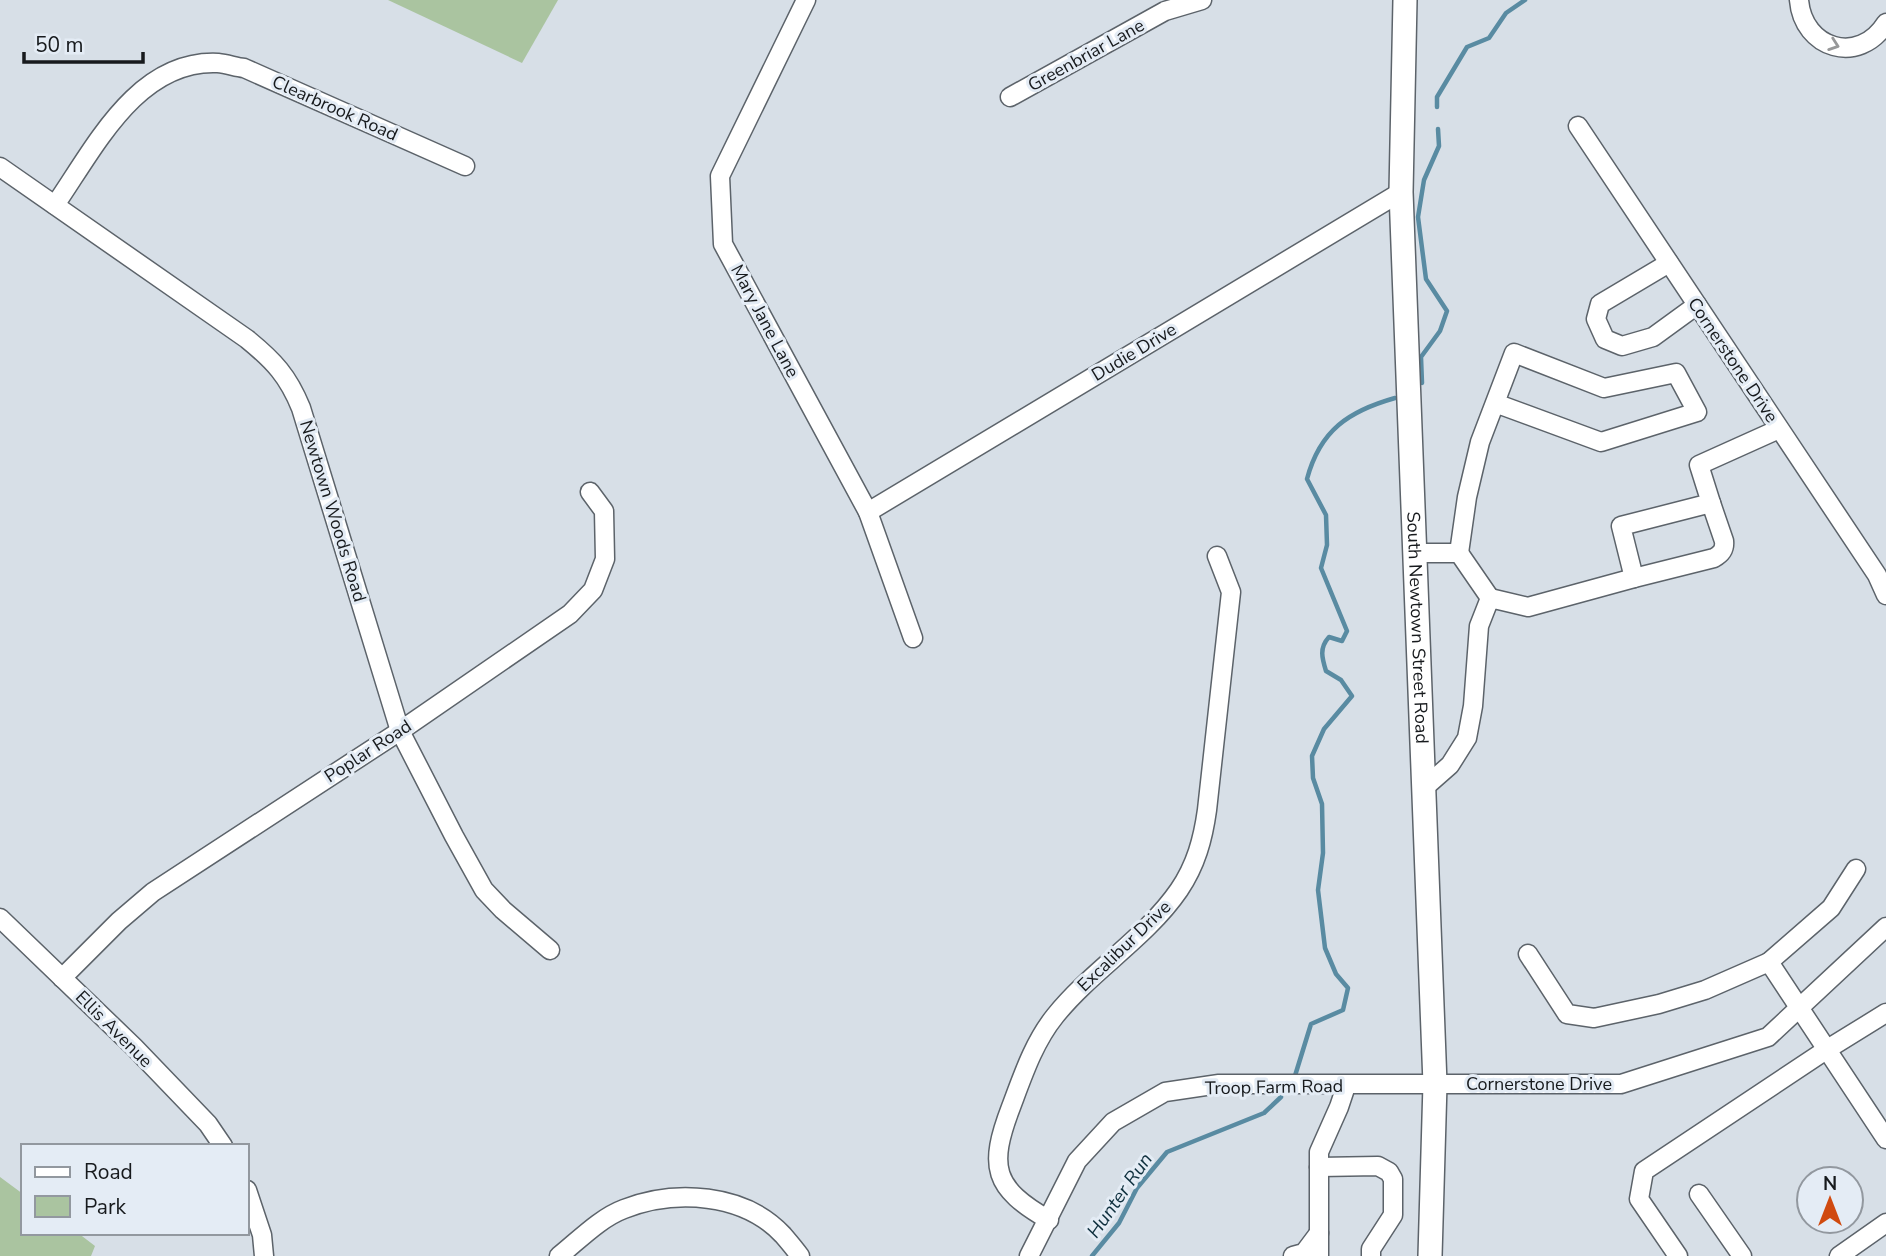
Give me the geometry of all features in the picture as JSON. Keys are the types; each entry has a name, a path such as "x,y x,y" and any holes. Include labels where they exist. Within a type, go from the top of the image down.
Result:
{"main road":[{"name":"South Newtown Street Road","path":"1405,0 1401,192 1436,1084 1430,1256"}],"street":[{"name":"Mary Jane Lane","path":"806,0 720,176 723,244 868,512 913,638"},
{"name":"Greenbriar Lane","path":"1010,97 1165,11 1202,0"},
{"path":"1799,0 1802,20 1815,37 1832,46 1847,49 1863,46 1886,23"},
{"name":"Clearbrook Road","path":"55,205 119,111 140,90 164,76 190,67 216,63 244,68 466,166"},
{"name":"Cornerstone Drive","path":"1578,126 1877,575 1886,595"},
{"name":"Newtown Woods Road","path":"0,167 273,359 291,385 305,421 400,731 484,890 550,950"},
{"name":"Dudie Drive","path":"868,512 1401,192"},
{"path":"1669,263 1600,304 1596,319 1605,339 1622,346 1653,337 1697,305"},
{"path":"1495,403 1601,442 1697,412 1676,373 1604,388 1514,353 1479,442 1459,553 1490,598 1528,607 1721,554 1725,548 1724,541 1699,465 1779,429"},
{"name":"Poplar Road","path":"62,978 152,892 400,731 570,614 593,590 605,559 604,511 590,492"},
{"path":"1634,578 1620,526 1711,503"},
{"path":"1416,553 1459,553"},
{"name":"Excalibur Drive","path":"1049,1220 1023,1205 1009,1192 999,1176 998,1154 1002,1133 1035,1046 1044,1031 1083,986 1163,912 1193,867 1203,839 1231,592 1217,556"},
{"path":"1425,788 1450,765 1467,738 1473,706 1479,626 1490,598"},
{"path":"1528,954 1567,1014 1594,1018 1658,1004 1705,990 1769,962 1831,908 1856,869"},
{"name":"Ellis Avenue","path":"0,918 208,1124 222,1144"},
{"name":"Cornerstone Drive","path":"1436,1084 1621,1084 1768,1037 1886,927"},
{"path":"1769,962 1886,1139"},
{"path":"1678,1256 1639,1199 1644,1171 1826,1049 1886,1013"},
{"name":"Troop Farm Road","path":"1029,1256 1077,1161 1113,1122 1165,1092 1219,1084 1436,1084"},
{"path":"1318,1256 1319,1152 1346,1086"},
{"path":"1319,1167 1378,1166 1389,1172 1394,1179 1394,1215 1371,1249 1371,1256"},
{"path":"248,1193 262,1236 264,1256"},
{"path":"1699,1194 1742,1256"},
{"path":"559,1256 594,1227 622,1209 665,1197 706,1197 746,1209 782,1233 800,1256"},
{"path":"1839,1256 1886,1223"},
{"path":"1293,1256 1304,1252 1318,1233"}],"green space":[{"path":"388,0 558,0 522,63"},
{"path":"0,1177 21,1193 21,1235 81,1235 95,1246 91,1256 0,1256"}],"waterway":[{"path":"1437,107 1437,97 1467,47 1489,38 1506,13 1525,0"},
{"path":"1422,383 1421,357 1440,331 1447,311 1426,279 1418,217 1424,180 1439,146 1438,129"},
{"path":"1294,1079 1311,1024 1343,1010 1348,988 1336,974 1325,948 1318,890 1323,853 1322,804 1313,778 1312,756 1324,729 1352,696 1341,680 1326,671 1323,657 1324,645 1329,637 1342,641 1347,631 1321,568 1327,545 1326,515 1307,479 1328,435 1350,416 1395,398"},
{"name":"Hunter Run","path":"1092,1256 1119,1223 1137,1188 1167,1152 1264,1113 1281,1097"}]}
